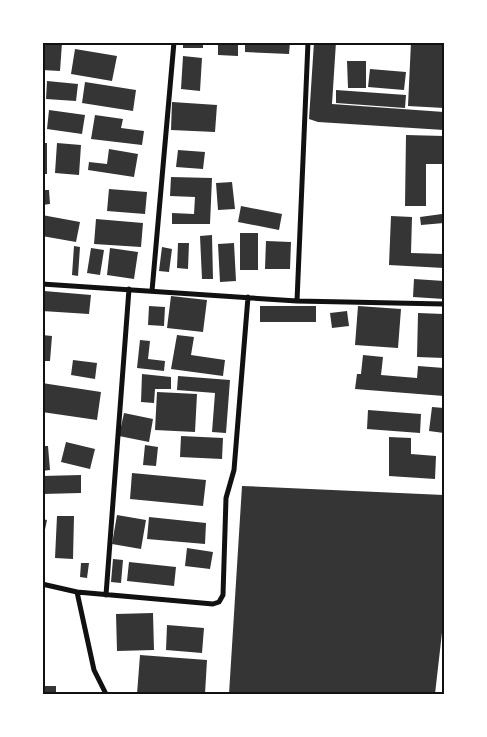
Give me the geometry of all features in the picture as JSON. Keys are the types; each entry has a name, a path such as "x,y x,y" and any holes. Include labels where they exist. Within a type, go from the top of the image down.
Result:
{"street":[{"path":"152,291 174,42"},
{"path":"297,301 308,42"},
{"path":"42,284 297,301 444,304"},
{"path":"106,595 129,289"},
{"path":"42,584 77,592 106,595 212,604 219,602 223,595 226,498 234,470 248,298"},
{"path":"77,592 94,670 106,694"}],"building":[{"path":"42,42 62,43 60,71 42,70"},
{"path":"183,42 203,42 203,48 183,48"},
{"path":"218,42 238,42 238,56 218,55"},
{"path":"245,42 290,42 289,54 245,52"},
{"path":"314,42 336,42 332,104 444,112 444,130 318,122 309,119"},
{"path":"411,42 444,42 444,108 408,106"},
{"path":"75,49 117,56 112,81 71,74"},
{"path":"183,56 202,58 200,91 181,89"},
{"path":"347,61 366,61 366,88 348,88"},
{"path":"370,69 406,72 404,90 368,87"},
{"path":"47,81 78,84 76,101 46,99"},
{"path":"85,82 136,90 133,111 82,103"},
{"path":"336,90 406,95 405,108 336,103"},
{"path":"172,102 217,105 215,132 171,130"},
{"path":"49,110 85,115 82,134 47,129"},
{"path":"95,115 123,119 121,128 144,131 142,145 91,139"},
{"path":"406,135 444,136 444,164 426,164 426,206 405,206"},
{"path":"42,143 47,143 47,174 42,174"},
{"path":"57,143 81,145 79,175 55,173"},
{"path":"109,149 138,154 134,177 88,170 89,162 107,164"},
{"path":"178,150 205,152 203,169 176,167"},
{"path":"171,177 212,178 210,224 172,224 172,213 194,214 195,197 170,196"},
{"path":"232,182 235,209 218,210 216,183"},
{"path":"109,189 147,192 145,214 107,211"},
{"path":"42,190 49,190 50,204 42,205"},
{"path":"241,206 282,214 279,230 238,222"},
{"path":"442,214 444,223 421,225 420,217"},
{"path":"42,215 80,222 76,242 42,236"},
{"path":"391,216 412,217 411,253 444,254 444,268 389,265"},
{"path":"96,219 143,223 141,247 94,244"},
{"path":"240,233 258,233 258,270 240,270"},
{"path":"212,235 213,279 202,279 200,236"},
{"path":"266,241 291,242 290,269 265,269"},
{"path":"178,243 189,243 188,269 177,268"},
{"path":"234,243 236,281 220,282 218,244"},
{"path":"74,246 80,247 78,276 72,275"},
{"path":"162,247 172,249 169,272 159,271"},
{"path":"91,248 104,250 100,275 87,273"},
{"path":"110,248 138,252 134,279 107,275"},
{"path":"414,279 444,281 444,299 413,297"},
{"path":"44,291 91,295 89,314 42,311"},
{"path":"171,296 207,300 203,332 167,328"},
{"path":"149,306 165,307 164,326 148,325"},
{"path":"260,306 316,306 316,322 260,322"},
{"path":"358,306 401,309 398,348 355,345"},
{"path":"347,311 349,326 332,328 330,313"},
{"path":"418,313 444,314 444,358 417,357"},
{"path":"42,335 52,336 50,361 42,361"},
{"path":"177,335 194,337 191,355 225,360 223,376 171,369"},
{"path":"140,340 150,341 148,359 165,361 164,371 137,368"},
{"path":"363,355 383,357 381,375 417,378 418,366 444,368 444,396 355,389 357,374 361,374"},
{"path":"73,360 97,363 95,379 71,375"},
{"path":"142,374 171,377 171,389 155,389 154,403 141,402"},
{"path":"178,376 230,380 226,433 212,432 215,393 177,390"},
{"path":"42,383 101,392 97,420 42,412"},
{"path":"157,392 197,394 195,432 155,430"},
{"path":"432,407 444,408 444,433 429,431"},
{"path":"368,410 421,414 420,433 367,429"},
{"path":"124,413 153,419 149,442 119,436"},
{"path":"181,436 223,438 222,459 180,457"},
{"path":"389,437 411,438 411,454 436,456 435,479 389,476"},
{"path":"66,442 95,449 90,469 61,462"},
{"path":"145,445 158,447 156,466 143,465"},
{"path":"42,446 48,446 50,470 42,471"},
{"path":"132,473 206,480 203,506 130,499"},
{"path":"81,475 81,493 42,494 42,476"},
{"path":"242,486 444,495 444,615 435,694 229,694"},
{"path":"117,515 146,520 141,549 112,544"},
{"path":"57,516 74,516 73,559 55,558"},
{"path":"149,517 206,523 205,544 147,539"},
{"path":"42,519 47,520 43,539 42,539"},
{"path":"187,548 213,552 210,569 185,566"},
{"path":"113,559 123,560 121,583 111,582"},
{"path":"129,562 176,567 174,586 127,581"},
{"path":"81,563 89,563 87,578 80,577"},
{"path":"153,613 154,650 117,651 116,614"},
{"path":"167,625 204,628 202,653 166,650"},
{"path":"140,655 207,660 205,694 137,694"},
{"path":"42,686 56,686 56,694 42,694"}]}
